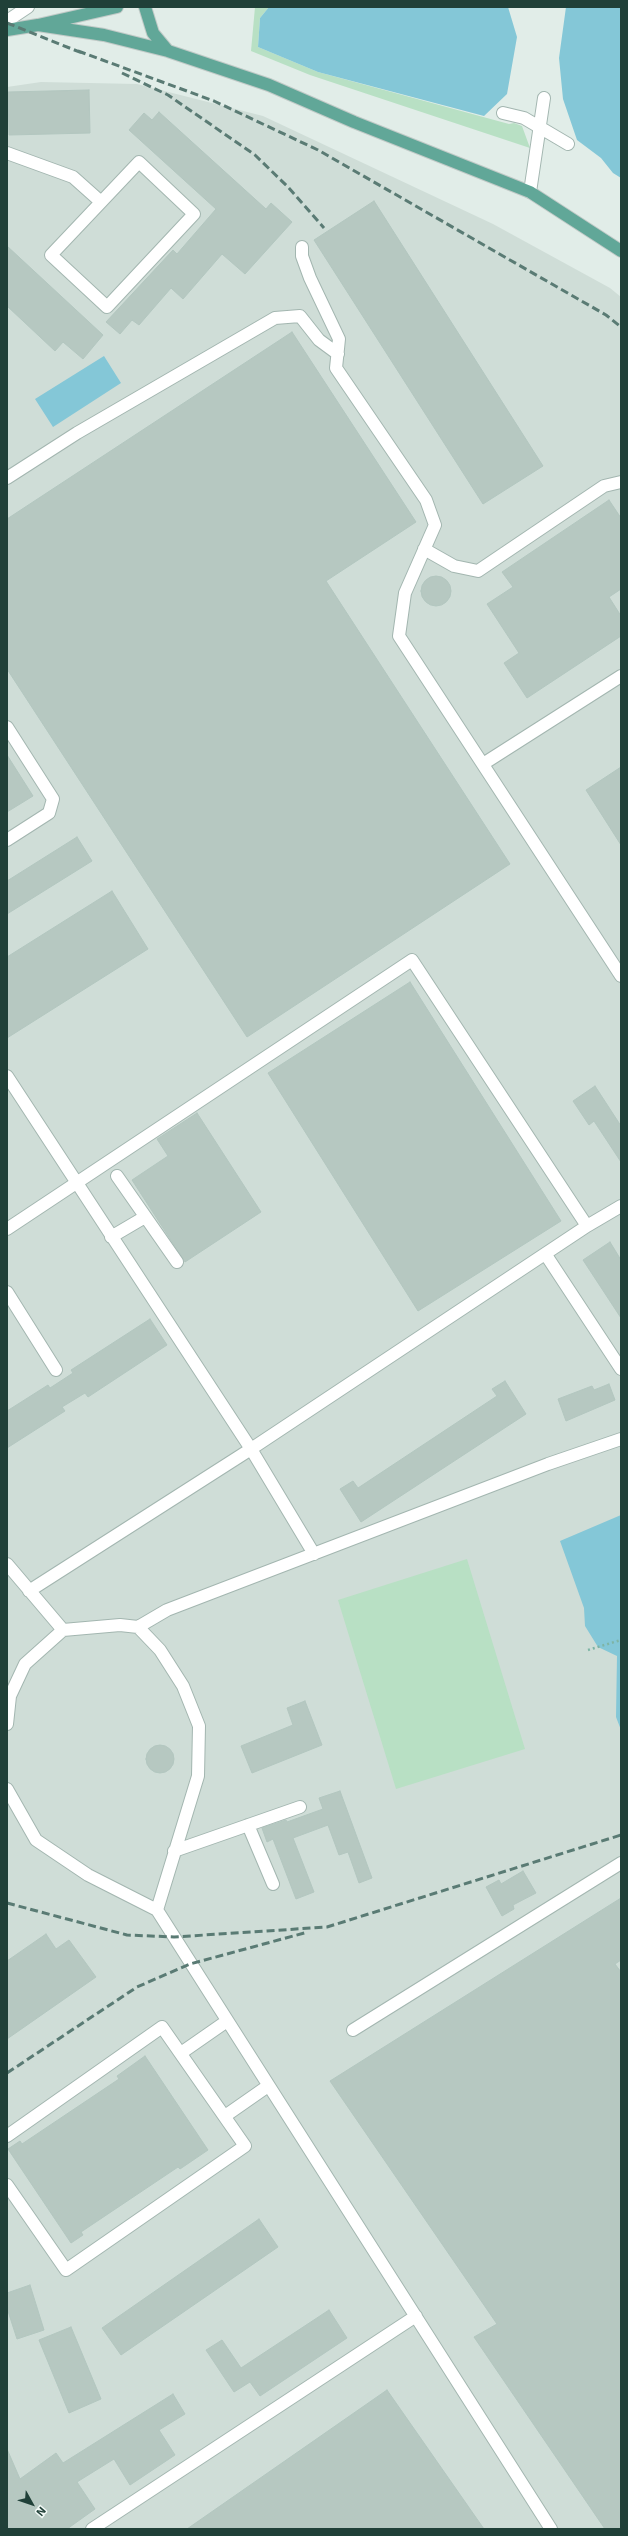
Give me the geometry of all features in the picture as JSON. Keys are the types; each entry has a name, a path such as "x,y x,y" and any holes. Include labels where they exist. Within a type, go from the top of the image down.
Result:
{"main road":[{"path":"7,30 38,25 117,7"},
{"path":"144,7 153,33 168,51"},
{"path":"38,25 104,35 168,51 269,85 530,192 621,251"}],"lane":[{"path":"7,21 28,7"},
{"path":"530,192 544,98"},
{"path":"503,113 524,118 540,126 568,144"},
{"path":"7,153 73,178 101,202"},
{"path":"139,162 194,214 106,307 51,255 101,202 139,162"},
{"path":"302,247 302,256 316,292 339,339 336,368 426,500 435,525 405,593 399,636 621,976"},
{"path":"7,478 84,428 275,318 300,316 319,340 338,354"},
{"path":"424,549 454,566 478,571 604,486 621,482"},
{"path":"483,764 621,676"},
{"path":"7,727 53,799 49,813 7,840"},
{"path":"7,1229 412,960 587,1226"},
{"path":"7,1076 251,1449 314,1554"},
{"path":"117,1176 177,1262"},
{"path":"29,1591 251,1449 546,1255 587,1226 621,1206"},
{"path":"111,1237 145,1217"},
{"path":"546,1255 621,1369"},
{"path":"7,1292 56,1370"},
{"path":"138,1627 167,1610 548,1464 621,1439"},
{"path":"7,1564 63,1630"},
{"path":"7,1724 8,1697 24,1664 63,1630 120,1624 138,1627 160,1650 183,1686 199,1726 198,1776 188,1814 174,1851 157,1910"},
{"path":"7,1789 36,1840 88,1875 157,1910 226,2021 551,2529"},
{"path":"174,1851 300,1807"},
{"path":"248,1825 274,1884"},
{"path":"354,2030 621,1863"},
{"path":"180,2053 226,2021"},
{"path":"7,2136 162,2027 245,2146 66,2270 7,2185"},
{"path":"224,2116 268,2086"},
{"path":"92,2529 416,2316"}],"path":[{"path":"588,1650 621,1640"}],"shaded area":[{"path":"41,82 137,84 263,116 493,224 610,288 621,297 621,2529 7,2529 7,87"}],"green space":[{"path":"255,7 269,7 260,18 258,47 318,72 509,124 514,123 522,126 530,148 310,75 251,51"},
{"path":"467,1559 525,1749 396,1789 338,1600"}],"water":[{"path":"269,7 508,7 517,37 507,94 484,116 318,72 258,47 260,18"},
{"path":"566,7 621,7 621,178 613,173 601,158 577,140 563,99 559,58"},
{"path":"104,356 121,383 53,427 35,399"},
{"path":"621,1515 621,1730 616,1717 617,1656 598,1647 585,1626 584,1608 560,1541"}],"building":[{"path":"89,90 90,133 9,135 8,92"},
{"path":"159,112 266,209 271,203 292,222 245,274 222,254 183,299 171,288 139,325 132,320 120,334 106,322 173,250 177,254 216,209 129,130 144,113 152,120"},
{"path":"374,201 543,466 483,504 314,240"},
{"path":"7,246 103,335 83,359 63,342 55,351 7,306"},
{"path":"292,332 416,522 326,581 510,864 247,1037 7,669 7,519"},
{"path":"609,500 621,518 621,589 609,597 621,616 621,636 527,698 504,663 519,653 487,604 513,587 502,572"},
{"path":"436,576 446,581 451,591 446,601 436,606 426,601 421,591 426,581"},
{"path":"7,755 33,796 7,812"},
{"path":"621,767 621,845 586,790"},
{"path":"77,837 92,861 7,914 7,881"},
{"path":"112,891 148,949 7,1038 7,957"},
{"path":"410,982 561,1221 418,1311 268,1073"},
{"path":"595,1086 621,1126 621,1162 594,1121 589,1125 573,1101"},
{"path":"197,1113 261,1212 185,1262 132,1180 168,1156 157,1139"},
{"path":"610,1242 621,1260 621,1318 583,1260"},
{"path":"150,1319 167,1345 88,1397 85,1393 62,1407 65,1411 7,1448 7,1411 48,1385 50,1388 73,1373 71,1370"},
{"path":"505,1381 526,1414 361,1522 340,1489 353,1481 358,1488 497,1396 492,1389"},
{"path":"609,1384 615,1400 566,1421 558,1399 592,1386 594,1390"},
{"path":"305,1701 322,1745 252,1773 241,1746 293,1725 287,1708"},
{"path":"160,1745 170,1749 174,1759 170,1769 160,1773 150,1769 146,1759 150,1749"},
{"path":"340,1791 372,1878 359,1883 348,1852 339,1855 328,1825 293,1838 314,1892 296,1899 273,1839 267,1842 262,1828 286,1820 287,1822 323,1809 319,1798"},
{"path":"523,1871 536,1893 513,1905 514,1909 502,1916 486,1887 499,1880 501,1884"},
{"path":"621,1898 621,1960 615,1964 621,1972 621,2529 605,2529 474,2337 497,2324 330,2081"},
{"path":"46,1934 56,1949 69,1940 96,1977 7,2039 7,1961"},
{"path":"145,2056 208,2150 180,2169 178,2167 81,2232 83,2235 71,2243 8,2149 20,2141 22,2144 119,2079 117,2076"},
{"path":"259,2219 278,2247 121,2355 102,2328"},
{"path":"30,2285 44,2330 17,2339 7,2308 7,2293"},
{"path":"329,2310 347,2338 260,2396 250,2382 234,2392 206,2350 222,2340 241,2368"},
{"path":"71,2327 101,2399 69,2413 39,2340"},
{"path":"387,2390 484,2529 187,2529"},
{"path":"173,2394 185,2414 159,2430 175,2455 130,2485 114,2459 77,2482 95,2509 67,2529 7,2529 7,2449 20,2479 56,2453 63,2463"}],"railway":[{"path":"7,23 82,53"},
{"path":"78,51 214,101 318,150 606,315 621,327"},
{"path":"122,73 168,95 255,155 288,187 324,228"},
{"path":"7,1903 127,1935 174,1937 327,1927 621,1835"},
{"path":"7,2073 137,1987 190,1964 308,1932"}]}
